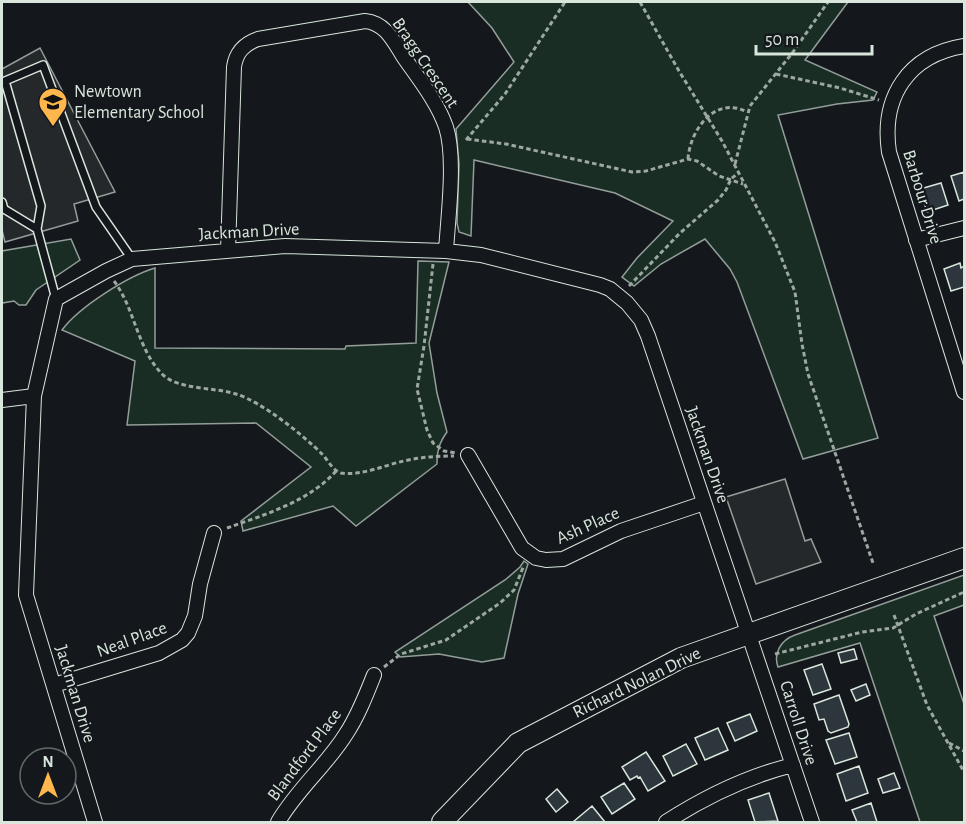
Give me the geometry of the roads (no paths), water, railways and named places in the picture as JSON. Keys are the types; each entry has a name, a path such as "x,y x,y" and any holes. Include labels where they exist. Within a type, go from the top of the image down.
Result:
{"main road":[{"name":"Richard Nolan Drive","path":"442,822 518,743 681,658 964,558"}],"street":[{"name":"Bragg Crescent","path":"228,251 234,67 238,53 249,42 258,39 357,21 378,24 388,33 436,107 446,127 450,147 440,250"},
{"name":"Barbour Drive","path":"964,46 942,51 918,65 902,83 891,104 887,128 889,152 964,392"},
{"path":"916,240 964,228"},
{"name":"Jackman Drive","path":"95,822 26,595 34,396 56,299 132,259 285,246 440,250 480,255 589,281 610,289 635,312 648,336 749,634"},
{"path":"2,400 34,396"},
{"name":"Ash Place","path":"468,455 516,540 528,554 546,560 563,559 621,531 704,502"},
{"name":"Neal Place","path":"54,685 159,653 182,640 188,633 195,616 200,584 214,533"},
{"name":"Carroll Drive","path":"749,634 812,822"},
{"name":"Blandford Place","path":"278,822 302,787 346,735 359,712 374,675"},
{"path":"666,822 754,777 793,765"}],"lane":[{"path":"56,299 37,229 41,207 3,81 43,65 96,207 132,259"},
{"path":"2,202 4,208 37,229"}],"place":[{"name":"Newtown Elementary School","path":"53,128"}]}
